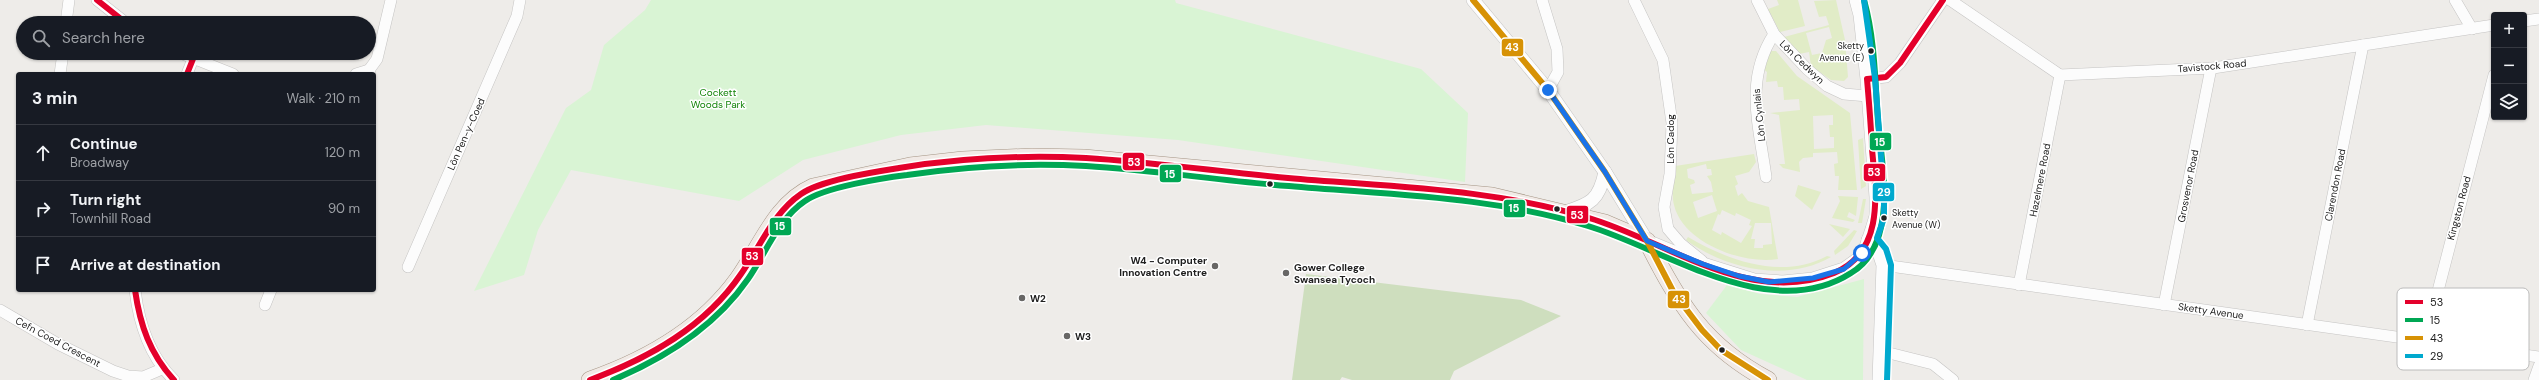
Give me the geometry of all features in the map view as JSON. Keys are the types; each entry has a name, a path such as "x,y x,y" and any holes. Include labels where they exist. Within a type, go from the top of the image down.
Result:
{"main road":[{"path":"590,380 621,369 666,345 702,319 738,280 782,210 794,197 813,187 910,166 970,160 1084,158 1223,173 1452,191 1492,196 1565,212 1618,228 1647,241 1674,293"},
{"path":"1618,228 1674,293 1702,330 1721,350 1768,380"}],"street":[{"path":"67,16 69,0"},
{"path":"97,0 117,16"},
{"path":"369,72 378,59 391,0"},
{"name":"Lôn Pen-y-Coed","path":"408,267 517,16 520,0"},
{"path":"1472,0 1548,90 1605,172 1647,241 1708,266 1754,280 1769,282 1800,281 1844,269 1858,259 1868,240 1876,216 1876,197 1867,79 1860,14 1856,0"},
{"path":"1542,0 1557,49 1558,72 1548,90"},
{"name":"Lôn Cadog","path":"1634,0 1664,67 1672,123 1670,174 1664,207 1668,229 1681,244 1708,266"},
{"name":"Lôn Cedwyn","path":"1757,0 1774,34 1788,51 1827,86 1844,94 1868,96"},
{"path":"1867,79 1886,77 1900,63 1942,0"},
{"path":"1950,0 2060,74"},
{"path":"2455,0 2472,29"},
{"path":"2527,21 2539,19"},
{"name":"Tavistock Road","path":"2060,74 2211,68 2491,26"},
{"name":"Lôn Cynlais","path":"1766,177 1756,92 1757,68 1764,50 1774,34"},
{"name":"Clarendon Road","path":"2307,325 2363,45"},
{"path":"60,72 62,60"},
{"path":"188,72 192,60"},
{"path":"198,60 228,72"},
{"name":"Grosvenor Road","path":"2164,305 2211,68"},
{"name":"Hazelmere Road","path":"2019,285 2060,74"},
{"name":"Kingston Road","path":"2439,288 2492,84"},
{"path":"1565,212 1593,200 1601,188 1605,172"},
{"path":"1868,240 1879,253 1883,265 1879,380"},
{"name":"Sketty Avenue","path":"1883,265 2397,337"},
{"path":"135,292 141,324 151,350 162,369 174,380"},
{"path":"265,305 270,292"},
{"name":"Cefn Coed Crescent","path":"0,310 88,360 128,376 143,377 162,369"},
{"path":"1881,351 1933,364 1952,380"},
{"name":"Sketty Avenue","path":"2529,356 2539,357"},
{"path":"2534,380 2539,366"}],"green space":[{"name":"Cockett Woods Park","path":"651,0 1175,0 1176,3 1421,69 1468,113 1465,182 1178,140 986,125 901,135 803,160 739,201 571,170 538,230 524,275 474,291 566,108 591,90 604,45 645,10"},
{"path":"1777,0 1798,0 1805,26 1780,32 1768,9 1779,5"},
{"path":"1836,0 1845,40 1848,77 1844,81 1831,80 1811,66 1809,52 1799,54 1784,37 1829,25 1826,16 1819,17 1814,1","holes":["1829,27 1832,38 1826,40 1822,53 1812,55 1806,33"]},
{"path":"1770,51 1776,51 1797,76 1850,113 1857,190 1838,190 1839,176 1835,176 1834,164 1838,163 1837,152 1813,153 1813,157 1803,158 1799,162 1800,172 1783,168 1779,164 1785,164 1779,115 1770,113 1800,110 1799,99 1784,100 1783,87 1778,87 1777,81 1766,82 1767,72 1763,69","holes":["1833,115 1833,125 1829,125 1830,137 1834,137 1834,148 1814,149 1813,116"]},
{"path":"1863,138 1866,186 1861,189 1858,140"},
{"path":"1754,154 1756,162 1749,172 1735,176 1738,184 1735,186 1738,196 1742,193 1748,201 1769,207 1778,259 1764,260 1732,255 1702,240 1689,230 1680,218 1674,205 1673,191 1675,166","holes":["1706,164 1707,169 1711,169 1712,175 1707,176 1711,182 1713,192 1692,194 1690,185 1695,183 1694,180 1688,178 1687,169","1712,195 1717,211 1698,218 1693,202","1722,210 1735,216 1736,213 1751,220 1749,225 1752,226 1741,243 1722,232 1721,235 1712,230 1718,214 1720,215","1755,223 1771,223 1772,244 1763,245 1763,248 1754,248 1755,239 1751,239"]},
{"path":"1798,185 1821,192 1812,210 1795,196"},
{"path":"1838,196 1858,197 1856,216 1849,212 1847,217 1855,220 1853,222 1832,218 1840,201"},
{"path":"1863,199 1866,199 1862,223 1858,223"},
{"path":"1829,224 1850,229 1843,237"},
{"path":"1854,230 1857,231 1848,246 1835,255 1834,251"},
{"path":"1688,237 1704,246 1738,260 1774,267 1792,267 1810,263 1827,256 1831,257 1813,265 1795,269 1776,271 1757,269 1719,259 1686,240"},
{"path":"1306,274 1521,300 1561,316 1454,371 1450,380 1352,380 1342,377 1340,380 1292,380"},
{"path":"1864,279 1863,380 1807,380 1741,350 1706,313 1727,285 1760,294 1797,297"},
{"path":"1889,287 1893,287 1892,349 1888,343"}],"transit line":[{"name":"53","path":"97,0 117,16"},
{"name":"43","path":"1473,0 1548,90 1605,172 1647,241 1674,293 1702,330 1721,350 1768,380"},
{"name":"15","path":"613,380 670,351 688,339 720,312 748,279 773,237 787,217 805,201 826,191 869,181 897,176 974,167 1019,165 1086,166 1264,184 1440,198 1514,208 1588,226 1718,278 1752,287 1787,291 1820,287 1851,273 1865,262 1879,235 1882,221 1884,207 1884,178 1872,45 1868,15 1864,0"},
{"name":"29","path":"1864,0 1875,78 1884,196 1884,218 1877,238 1886,249 1891,265 1887,380"},
{"name":"53","path":"590,380 633,362 654,351 674,339 711,310 727,293 741,274 782,211 801,194 821,185 862,174 945,162 1016,157 1086,158 1288,178 1440,190 1515,200 1589,218 1618,228 1709,267 1740,277 1771,282 1802,281 1834,273 1850,263 1862,251 1874,220 1875,184 1867,79 1886,77 1900,63 1943,0"},
{"name":"53","path":"188,72 193,60"},
{"name":"53","path":"135,292 147,338 158,360 174,380"}],"place":[{"name":"Sketty Avenue (E)","path":"1871,51"},
{"name":"Sketty Avenue (W)","path":"1884,218"},
{"name":"W4 - Computer Innovation Centre","path":"1215,266"},
{"name":"Gower College Swansea Tycoch","path":"1286,273"},
{"name":"W2","path":"1022,298"},
{"name":"W3","path":"1067,336"}],"route":[{"path":"1548,90 1605,172 1647,241 1703,264 1739,276 1769,282 1800,281 1844,269 1853,264 1862,253"}]}
